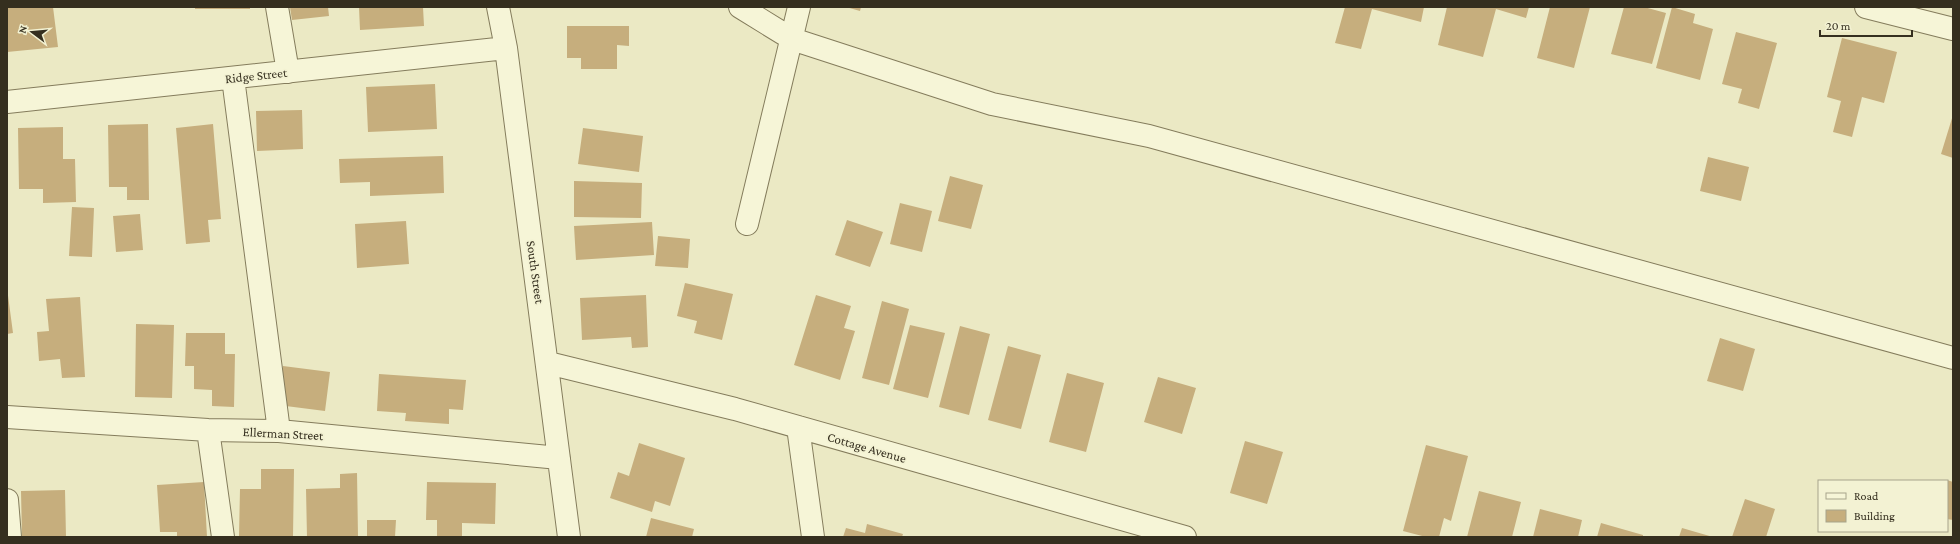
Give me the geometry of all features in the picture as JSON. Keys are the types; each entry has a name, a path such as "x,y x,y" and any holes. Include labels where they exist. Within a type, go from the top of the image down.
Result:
{"street":[{"path":"278,7 288,72"},
{"name":"South Street","path":"498,7 506,48 548,363 569,537"},
{"path":"740,7 792,39 992,104 1149,136 1953,358"},
{"path":"747,224 799,7"},
{"path":"1866,7 1953,30"},
{"name":"Ridge Street","path":"7,102 506,48"},
{"path":"233,78 279,431"},
{"name":"Cottage Avenue","path":"548,363 727,407 1185,537"},
{"name":"Ellerman Street","path":"7,418 208,430 279,431 559,458"},
{"path":"798,427 813,537"},
{"path":"208,430 223,537"},
{"path":"7,500 10,537"}],"building":[{"path":"53,7 58,47 7,52 7,8"},
{"path":"195,7 250,7 250,9 195,9"},
{"path":"290,7 328,7 329,16 292,20"},
{"path":"359,7 423,7 424,26 360,30"},
{"path":"846,7 861,7 860,11"},
{"path":"1345,7 1424,7 1421,22 1372,9 1361,49 1335,43"},
{"path":"1447,7 1529,7 1526,18 1496,9 1483,57 1438,45"},
{"path":"1550,7 1590,7 1574,68 1537,58"},
{"path":"1624,7 1644,7 1666,13 1652,64 1611,54"},
{"path":"1672,7 1695,14 1693,23 1713,29 1700,80 1656,68"},
{"path":"567,26 629,26 629,46 617,45 617,69 581,69 581,58 567,58"},
{"path":"1736,32 1777,43 1759,109 1738,103 1742,89 1722,84"},
{"path":"1842,38 1897,52 1884,103 1862,97 1852,137 1833,132 1841,101 1827,97"},
{"path":"435,84 437,129 368,132 366,87"},
{"path":"302,110 303,149 257,151 256,111"},
{"path":"1953,115 1953,158 1941,154"},
{"path":"148,124 149,200 127,200 127,187 109,187 108,125"},
{"path":"213,124 221,219 208,220 210,242 186,244 176,128"},
{"path":"63,127 63,159 75,159 76,202 43,203 43,189 19,189 18,128"},
{"path":"583,128 643,136 639,172 578,164"},
{"path":"443,156 444,193 370,196 370,182 340,183 339,159"},
{"path":"1708,157 1749,167 1741,201 1700,191"},
{"path":"950,176 983,185 971,229 938,221"},
{"path":"574,181 642,183 641,218 574,217"},
{"path":"900,203 932,211 922,252 890,244"},
{"path":"72,207 94,208 92,257 69,256"},
{"path":"140,214 143,250 116,252 113,216"},
{"path":"847,220 883,232 870,267 835,255"},
{"path":"406,221 409,264 357,268 355,224"},
{"path":"652,222 654,255 576,260 574,226"},
{"path":"658,236 690,239 688,268 655,266"},
{"path":"685,283 733,294 722,340 694,333 697,321 677,316"},
{"path":"7,288 13,333 7,334"},
{"path":"646,295 648,347 632,348 631,337 582,340 580,298"},
{"path":"816,295 851,306 844,328 855,331 840,380 794,365"},
{"path":"80,297 85,377 62,378 60,359 39,361 37,332 49,331 46,299"},
{"path":"882,301 909,309 889,385 862,378"},
{"path":"136,324 174,325 172,398 135,397"},
{"path":"910,325 945,333 928,398 893,389"},
{"path":"960,326 990,334 969,415 939,407"},
{"path":"186,333 225,333 225,354 235,354 234,407 212,406 212,390 194,389 194,366 185,366"},
{"path":"1720,338 1755,349 1743,391 1707,381"},
{"path":"1008,346 1041,355 1021,429 988,420"},
{"path":"283,366 330,372 325,411 278,405"},
{"path":"1067,373 1104,383 1086,452 1049,442"},
{"path":"379,374 466,380 463,410 449,409 449,424 405,421 406,413 377,411"},
{"path":"1158,377 1196,388 1182,434 1144,422"},
{"path":"1245,441 1283,452 1267,504 1230,493"},
{"path":"639,443 685,458 670,506 655,501 652,512 610,498 618,472 629,476"},
{"path":"1426,445 1468,456 1451,521 1444,518 1439,537 1426,537 1403,531"},
{"path":"261,469 294,469 293,537 239,537 240,489 261,489"},
{"path":"357,473 358,537 307,537 306,489 340,488 340,474"},
{"path":"1948,480 1953,482 1953,520 1948,519"},
{"path":"204,482 207,537 177,537 177,532 160,532 157,485"},
{"path":"427,482 496,483 495,524 462,523 462,537 437,537 437,520 426,520"},
{"path":"65,490 66,537 22,537 21,491"},
{"path":"1479,491 1521,502 1512,537 1467,537"},
{"path":"1745,499 1775,509 1766,537 1732,537"},
{"path":"1540,509 1582,520 1578,537 1533,537"},
{"path":"651,518 694,529 692,537 646,537"},
{"path":"367,520 396,520 395,537 367,537"},
{"path":"1601,523 1643,535 1643,537 1597,537"},
{"path":"867,524 903,534 902,537 843,537 846,528 865,533"},
{"path":"1682,528 1713,537 1679,537"}]}
